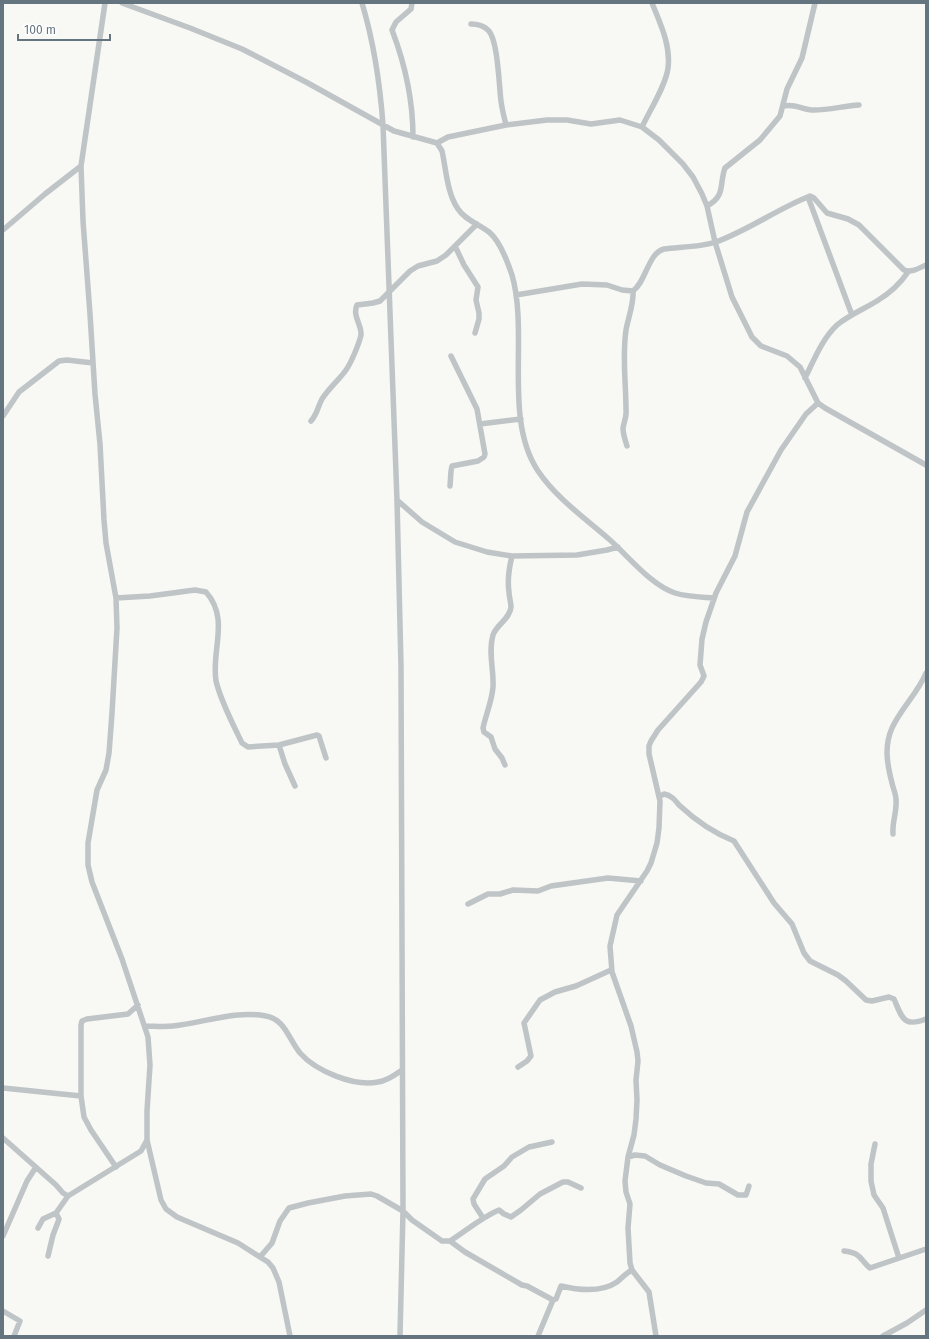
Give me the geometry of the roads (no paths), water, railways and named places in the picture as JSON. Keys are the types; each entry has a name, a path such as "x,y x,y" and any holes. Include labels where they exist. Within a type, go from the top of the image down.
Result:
{"street":[{"path":"105,3 81,166 83,221 100,444 104,520 106,543 116,598 117,628 109,753 106,770 98,790 88,843 87,858 92,882 138,1005 149,1041 150,1057 147,1140 159,1192 166,1209 171,1214 182,1220 238,1243 260,1257 273,1268 279,1282 290,1336"},
{"path":"122,3 190,28 260,58 401,134 437,144 442,151 449,187 458,210 490,233 496,240 512,274 516,295 521,420 526,444 538,470 561,497 618,547 648,577 667,590 686,595 714,598"},
{"path":"362,3 370,28 381,95 397,500 402,748 403,1211 400,1336"},
{"path":"412,3 412,9 396,22 392,30 401,54 408,89 413,116 413,137"},
{"path":"642,127 665,79 668,64 668,47 652,3"},
{"path":"707,206 717,200 725,168 760,140 780,116 787,89 802,58 815,3"},
{"path":"471,24 482,26 489,30 492,36 496,51 502,110 506,125"},
{"path":"783,106 790,104 810,110 818,110 859,105"},
{"path":"437,144 448,137 506,125 547,120 567,120 591,124 620,120 642,127 670,150 693,177 707,206 715,242 732,296 754,340 761,346 792,359 800,367 818,403 926,465"},
{"path":"3,230 81,166"},
{"path":"808,197 852,315"},
{"path":"627,446 623,429 626,411 624,346 627,323 633,291 642,280 654,256 658,252 664,249 715,242 750,227 779,210 808,197 814,198 824,211 829,214 855,222 908,272"},
{"path":"311,421 329,388 349,365 361,335 355,312 357,305 373,303 380,300 410,271 418,266 437,261 446,255 477,224"},
{"path":"455,246 464,265 478,287 476,300 479,319 474,333"},
{"path":"805,378 822,345 837,325 878,301 901,282 908,272 926,265"},
{"path":"516,295 582,284 607,285 622,290 633,291"},
{"path":"450,486 450,471 452,466 478,461 484,457 485,454 475,404 451,356"},
{"path":"3,416 19,392 59,361 67,360 93,362"},
{"path":"656,1336 649,1292 632,1270 629,1236 630,1204 625,1187 628,1157 634,1135 636,1119 636,1080 638,1062 631,1026 611,970 610,946 617,915 641,881 651,863 657,842 660,821 659,797 650,760 650,746 654,735 701,682 704,676 700,665 702,639 714,598 735,556 747,512 781,450 806,414 818,403"},
{"path":"480,424 521,420"},
{"path":"397,500 422,522 455,542 487,552 512,556 577,555 618,547"},
{"path":"505,765 502,758 494,749 491,737 484,732 483,728 492,698 493,686 491,665 493,637 496,630 507,616 511,607 508,583 512,556"},
{"path":"116,598 195,590 206,592 213,603 219,628 215,663 217,682 224,704 242,744 248,747 279,745 317,735 320,736 326,758"},
{"path":"893,834 892,826 896,800 892,784 887,744 892,728 900,713 919,687 926,673"},
{"path":"279,745 285,764 295,786"},
{"path":"659,797 667,794 705,825 734,841 774,903 792,924 804,953 810,961 838,975 866,1000 872,1001 889,997 894,999 902,1017 908,1022 911,1023 926,1019"},
{"path":"468,904 488,894 500,894 513,890 538,891 551,886 608,878 641,881"},
{"path":"518,1067 528,1062 531,1056 524,1023 538,1001 555,992 576,986 611,970"},
{"path":"116,1167 84,1117 81,1096 80,1030 82,1021 87,1019 128,1014 138,1005"},
{"path":"145,1026 172,1026 211,1018 248,1015 267,1016 274,1018 280,1023 303,1056 318,1067 341,1078 359,1083 378,1082 386,1080 402,1070"},
{"path":"3,1088 81,1096"},
{"path":"3,1138 68,1196"},
{"path":"38,1228 43,1219 56,1213 68,1196 141,1151 147,1140"},
{"path":"483,1218 474,1204 473,1198 485,1179 504,1166 512,1157 529,1147 552,1142"},
{"path":"875,1144 871,1164 871,1181 874,1195 883,1208 899,1258"},
{"path":"628,1157 635,1154 645,1156 686,1176 722,1185 738,1195 746,1195 750,1186"},
{"path":"3,1236 27,1181 36,1167"},
{"path":"260,1257 272,1243 283,1215 288,1208 292,1206 345,1196 371,1194 403,1211 412,1220 442,1241 450,1241 471,1228 483,1218 499,1210 511,1217 540,1194 563,1182 568,1182 581,1188"},
{"path":"48,1256 53,1235 59,1220 56,1213"},
{"path":"450,1241 465,1252 553,1300"},
{"path":"844,1251 855,1254 863,1259 870,1268 926,1249"},
{"path":"538,1336 553,1300 556,1299 561,1286 589,1289 607,1287 617,1282 625,1274 632,1270"},
{"path":"883,1336 907,1323 926,1310"},
{"path":"3,1311 20,1321 14,1336"}]}
